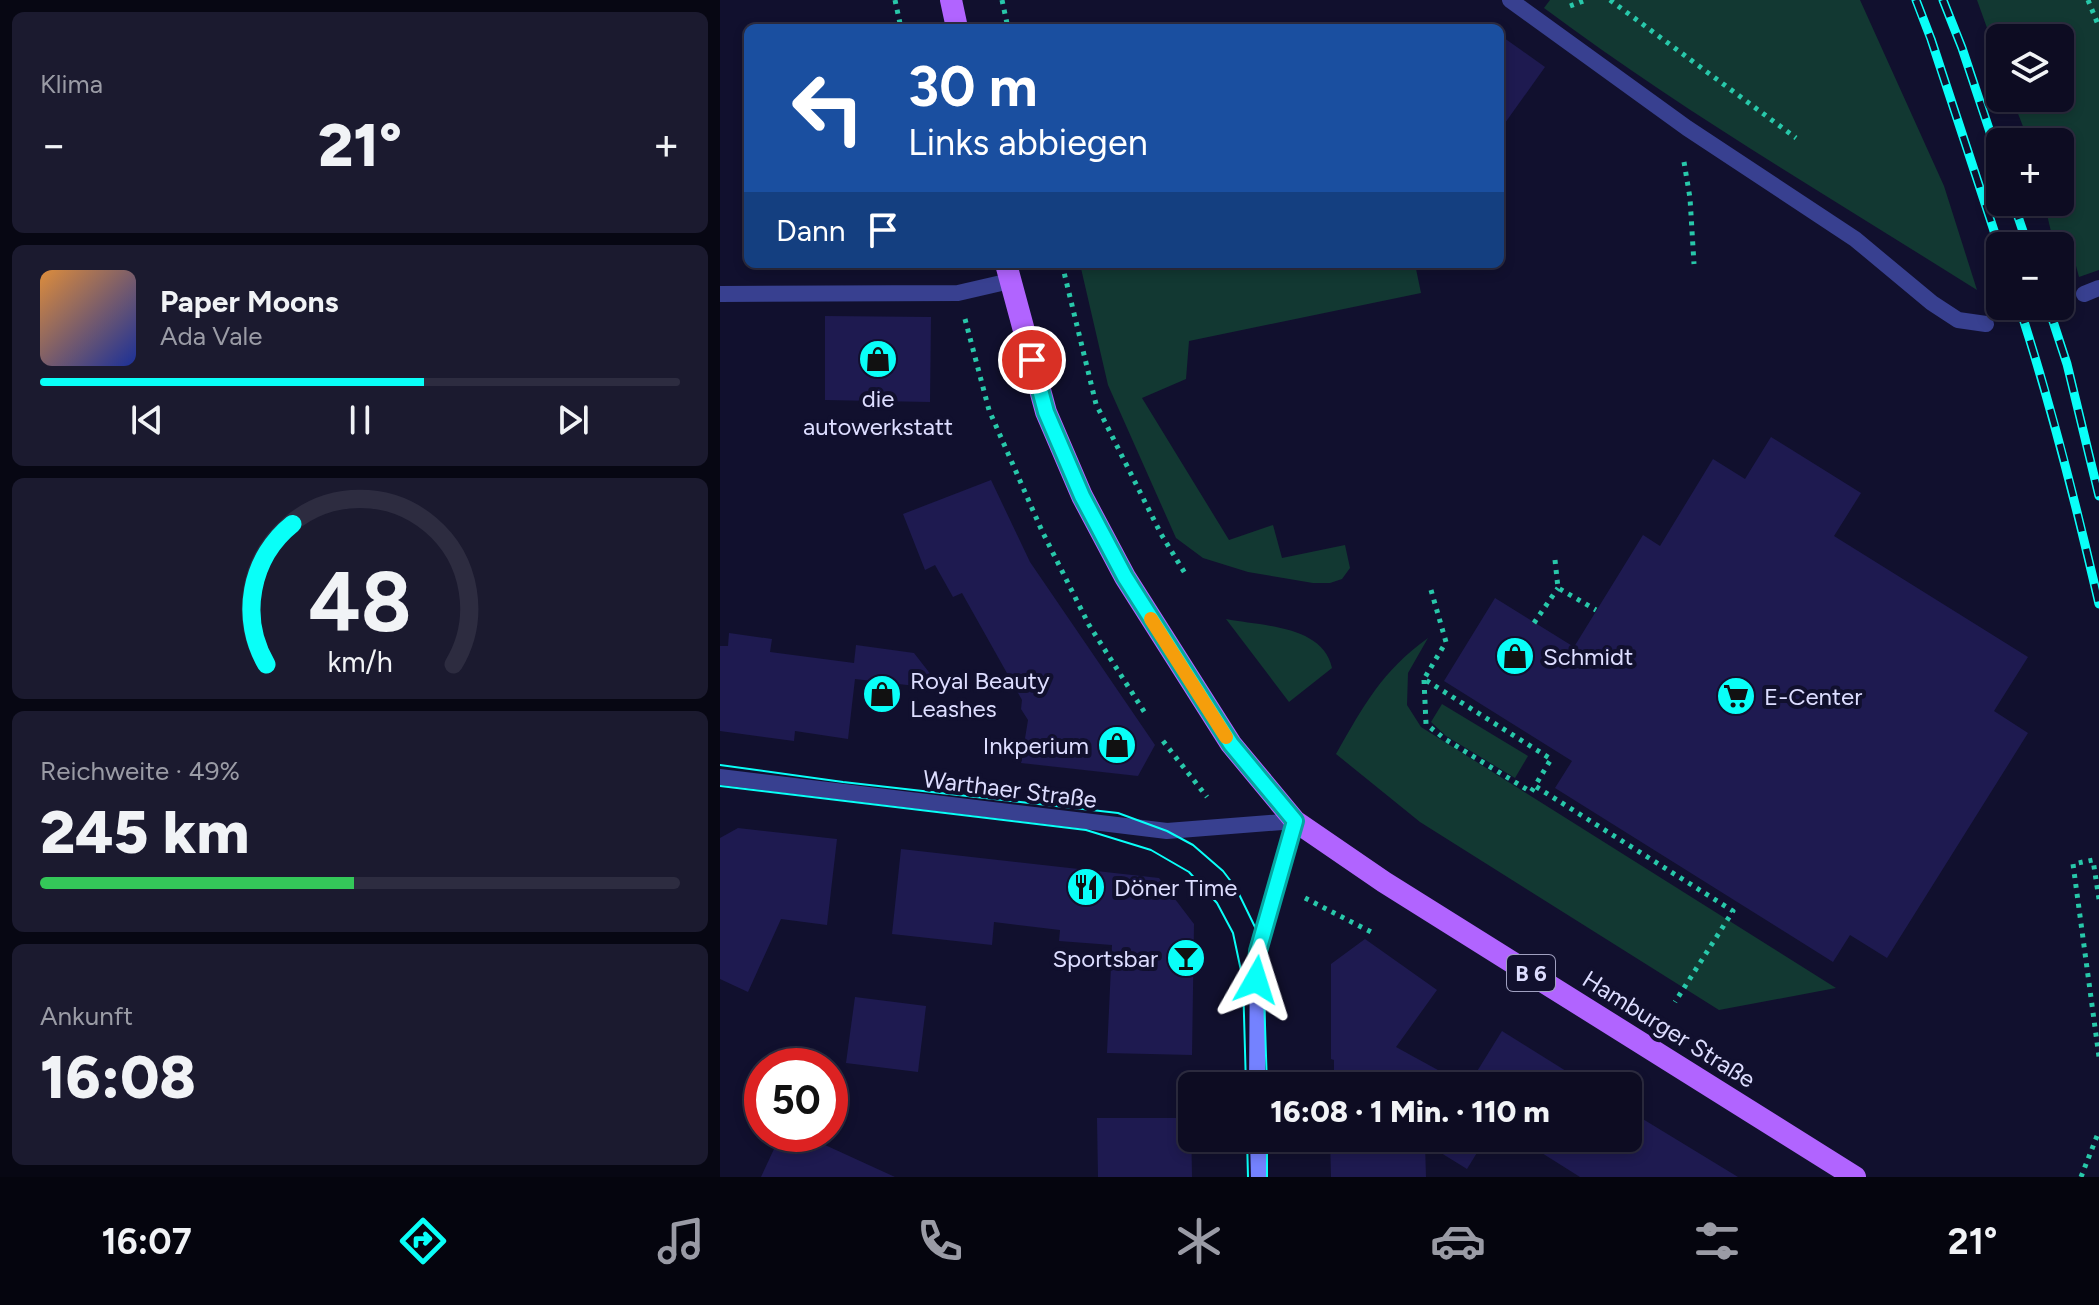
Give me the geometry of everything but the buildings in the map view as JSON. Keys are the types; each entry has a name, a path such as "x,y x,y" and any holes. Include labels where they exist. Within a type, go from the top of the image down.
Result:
{"main road":[{"path":"951,0 956,24"},
{"name":"B 6","path":"1008,272 1046,412 1082,496 1125,577 1231,744 1295,821"},
{"path":"1257,1072 1258,951 1295,821"},
{"name":"Hamburger Straße","path":"1295,821 1384,882 1855,1177"},
{"path":"1258,1152 1259,1177"}],"street":[{"path":"1510,0 1687,128 1855,239 1932,303 1958,320 1986,324"},
{"path":"720,294 958,293 1008,272"},
{"name":"Warthaer Straße","path":"720,777 1167,831 1295,821"}],"path":[{"path":"895,0 900,24"},
{"path":"1002,0 1007,24"},
{"path":"1610,0 1796,138"},
{"path":"2088,0 2099,27"},
{"path":"1687,128 1680,139 1690,198 1694,264"},
{"path":"1063,268 1096,404 1161,534 1186,575"},
{"path":"958,293 989,410 1042,531 1089,625 1145,713"},
{"path":"1534,623 1558,588 1555,560"},
{"path":"1558,588 1596,610"},
{"path":"1424,679 1551,759 1531,792 1426,724 1424,679 1446,642 1431,590"},
{"path":"1535,786 1733,911 1675,1002"},
{"path":"2099,899 2093,860 2073,864 2099,1057"},
{"path":"2081,1177 2099,1131"}],"green space":[{"path":"1550,0 1860,0 1944,186 1977,290 1649,83 1544,8"},
{"path":"1977,0 2099,0 2099,270 2079,277 2074,258 2074,232 2051,232 2047,216 2074,216 2074,128 2024,128 2017,112 2074,112 2074,24 1986,25"},
{"path":"1081,268 1416,268 1421,293 1189,341 1186,379 1142,398 1229,540 1273,525 1282,558 1345,545 1350,568 1342,579 1313,583 1248,572 1203,558 1176,538 1108,385"},
{"path":"1226,619 1273,626 1304,635 1317,643 1332,668 1289,702"},
{"path":"1428,638 1408,673 1407,705 1421,727 1836,988 1719,1010 1420,822 1336,754 1365,704 1386,676"},
{"path":"1442,704 1528,756 1515,778 1446,736 1431,722"}],"tram line":[{"path":"720,765 1118,813 1167,831 1193,845 1223,871 1236,888 1255,927 1263,964 1267,1072"},
{"path":"720,786 1086,830 1151,850 1189,872 1217,903 1233,933 1243,980 1246,1072"},
{"path":"1247,1152 1248,1177"},
{"path":"1267,1152 1267,1177"}],"railway":[{"path":"1916,0 1994,232"},
{"path":"1943,0 1989,128"},
{"path":"2018,216 2023,232"},
{"path":"2023,320 2062,454 2099,604"},
{"path":"2053,320 2067,364 2099,496"}],"slow traffic":[{"path":"1151,619 1226,737"}],"place":[{"name":"die autowerkstatt","path":"878,359"},
{"name":"Schmidt","path":"1515,656"},
{"name":"Royal Beauty Leashes","path":"882,694"},
{"name":"E-Center","path":"1736,696"},
{"name":"Inkperium","path":"1117,745"},
{"name":"Döner Time","path":"1086,887"},
{"name":"Sportsbar","path":"1186,958"}],"route":[{"path":"1032,360 1046,412 1082,496 1125,577 1231,744 1295,821 1258,951 1256,980"}]}
